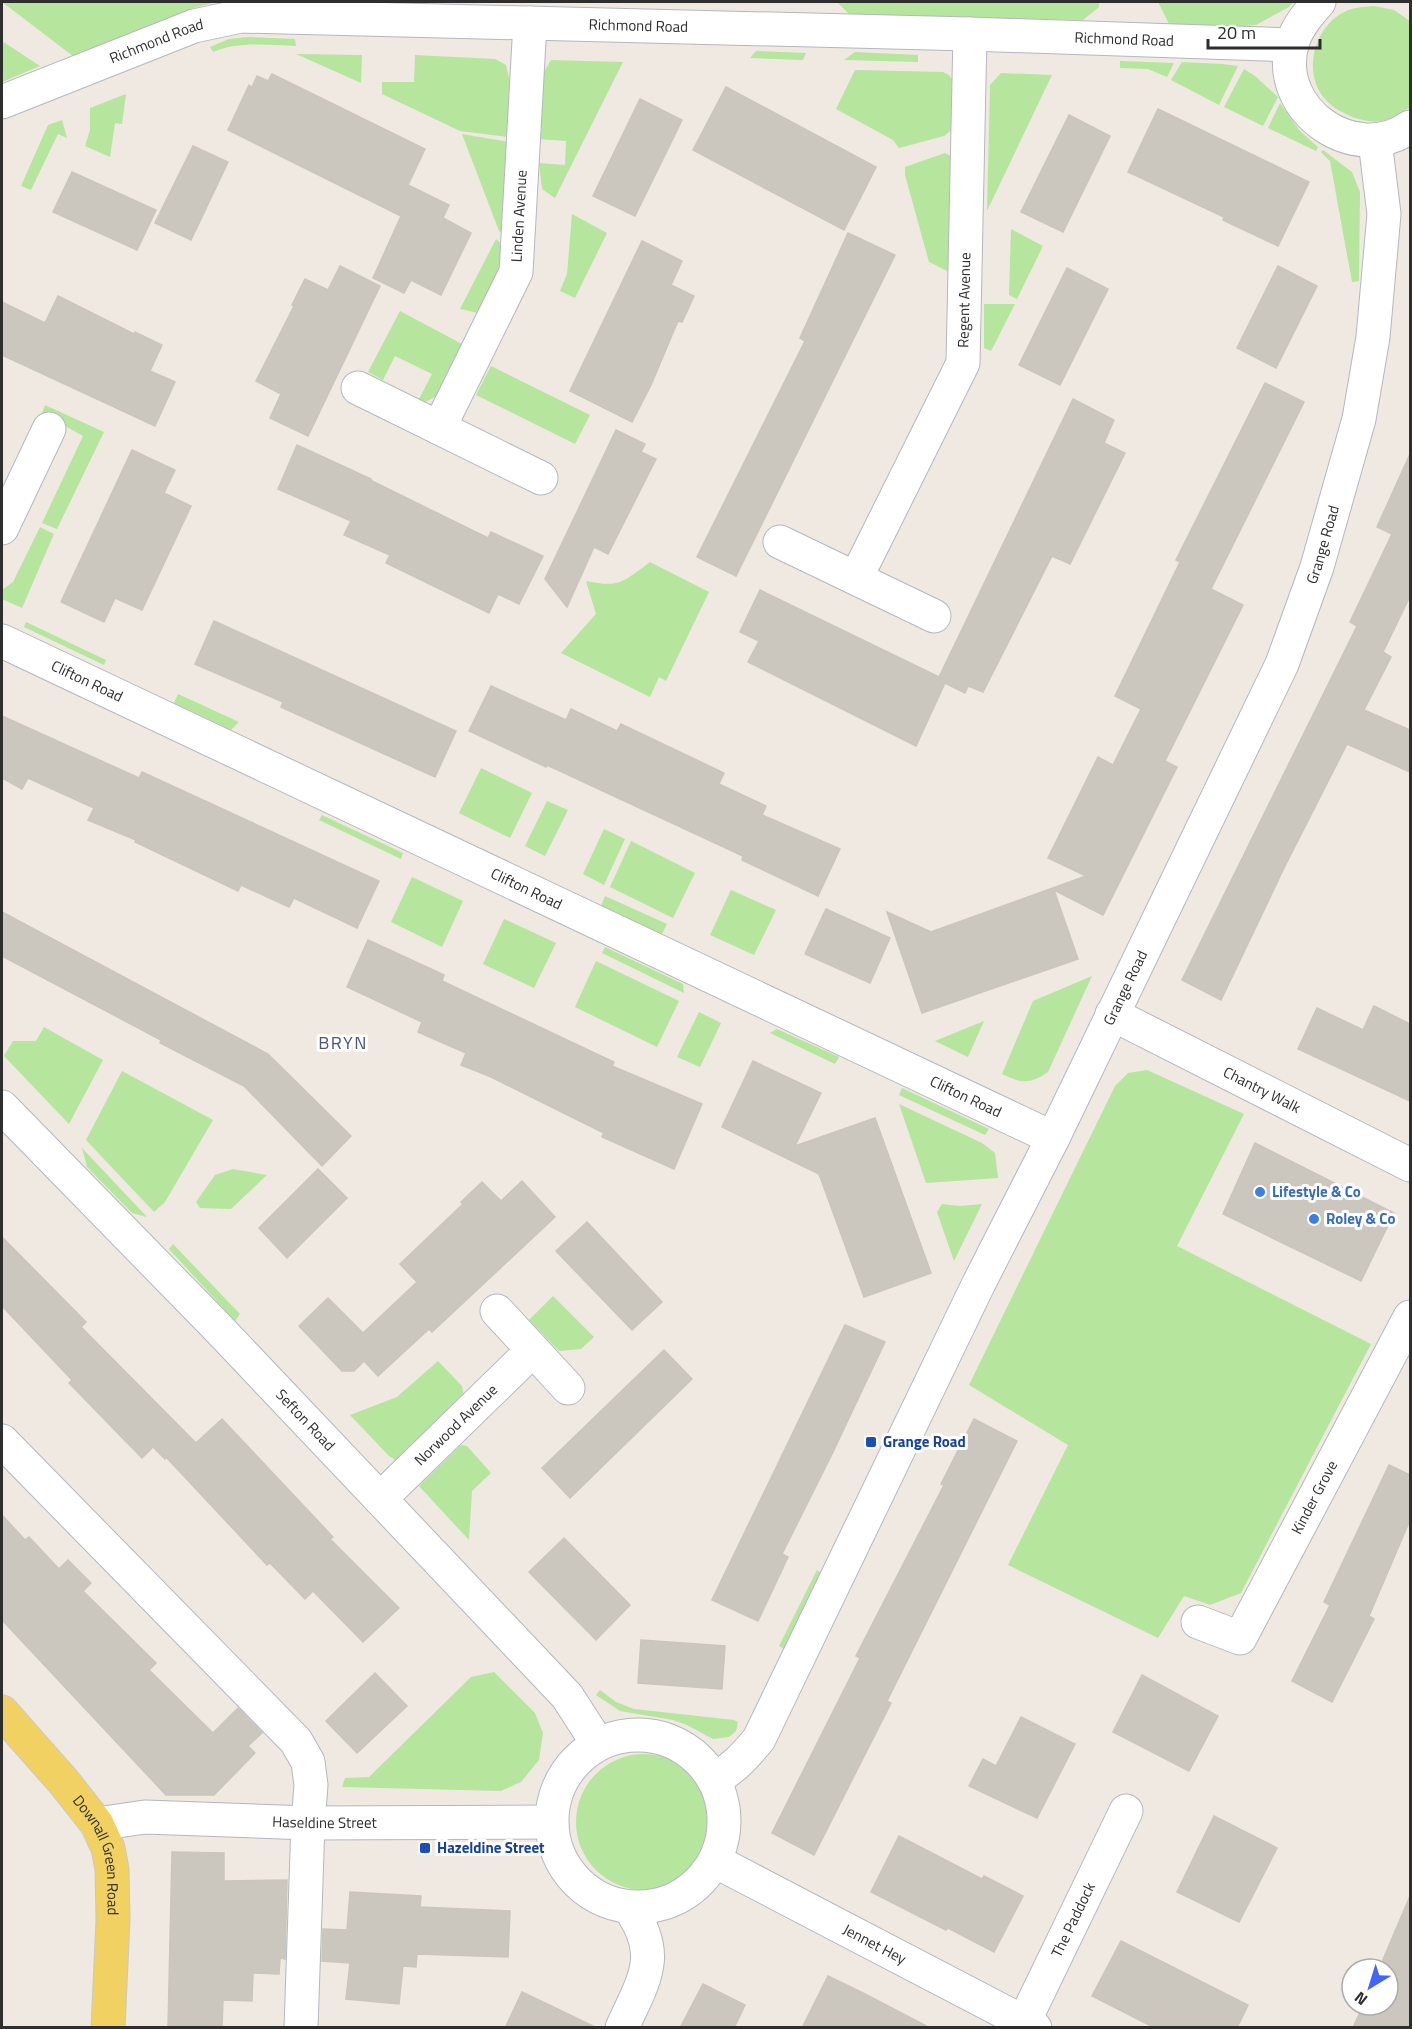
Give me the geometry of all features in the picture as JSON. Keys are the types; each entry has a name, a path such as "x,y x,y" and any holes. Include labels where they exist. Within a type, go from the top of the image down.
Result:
{"main road":[{"name":"Downall Green Road","path":"2,1712 63,1781 97,1824 108,1848 112,1869 113,1920 108,2028"}],"street":[{"path":"1319,2 1302,20 1292,45 1290,69 1296,93 1309,114 1328,130 1351,139 1375,141 1400,134 1410,127"},
{"name":"Richmond Road","path":"2,102 194,26 241,15 970,34 1292,45"},
{"name":"Linden Avenue","path":"439,428 516,272 530,23"},
{"name":"Regent Avenue","path":"856,578 963,363 970,34"},
{"name":"Grange Road","path":"714,1780 744,1758 759,1739 1282,664 1317,567 1359,419 1373,337 1384,214 1375,141"},
{"path":"358,388 541,478"},
{"path":"2,528 49,429"},
{"path":"780,542 934,615"},
{"name":"Clifton Road","path":"2,641 1053,1138"},
{"name":"Chantry Walk","path":"1112,1014 1410,1166"},
{"name":"Sefton Road","path":"2,1107 218,1328 567,1696 598,1744"},
{"path":"497,1311 568,1388"},
{"name":"Kinder Grove","path":"1198,1622 1240,1638 1410,1317"},
{"name":"Norwood Avenue","path":"380,1499 533,1350"},
{"path":"2,1441 296,1742 308,1762 311,1785 301,2028"},
{"path":"624,1736 650,1736 676,1744 697,1759 714,1780 723,1806 723,1834 715,1861 704,1878 688,1892 660,1904 629,1907 605,1901 583,1888 566,1869 555,1847 551,1822 554,1798 564,1776 579,1757 598,1744 624,1736"},
{"name":"The Paddock","path":"1027,2026 1126,1811"},
{"name":"Haseldine Street","path":"97,1824 145,1817 308,1822 551,1822"},
{"name":"Jennet Hey","path":"715,1861 1027,2026"},
{"path":"622,2028 647,1973 645,1933 629,1907"}],"green space":[{"path":"2,2 216,2 197,7 73,56"},
{"path":"837,2 1099,2 1099,7 1083,20 850,15"},
{"path":"1158,2 1294,2 1256,25 1233,27 1169,24"},
{"path":"1374,6 1394,10 1410,21 1410,107 1393,117 1375,122 1355,118 1332,106 1321,94 1313,71 1316,47 1327,26 1336,17 1349,10"},
{"path":"248,37 295,39 296,46 243,45 213,52 210,47 229,39"},
{"path":"2,41 40,66 2,82"},
{"path":"756,51 806,53 803,60 750,58"},
{"path":"855,52 918,55 918,62 844,60"},
{"path":"296,54 362,55 361,83"},
{"path":"415,55 495,59 506,65 509,78 508,137 460,131 382,94 382,82 414,82"},
{"path":"551,60 623,62 555,198 542,189 539,163 565,165 566,141 539,139 544,72"},
{"path":"1120,61 1174,63 1167,77 1148,69 1120,68"},
{"path":"1182,62 1238,66 1219,105 1171,80"},
{"path":"1244,69 1278,97 1263,126 1224,107"},
{"path":"855,70 943,72 949,75 953,80 955,127 944,136 899,148 893,140 836,109"},
{"path":"1001,73 1052,75 987,211 990,85"},
{"path":"126,94 122,124 115,123 110,157 85,146 90,130 90,108"},
{"path":"1280,103 1300,131 1318,147 1316,151 1268,128"},
{"path":"62,120 67,138 58,134 31,190 21,186 48,125"},
{"path":"462,134 509,142 505,235 499,231"},
{"path":"1323,150 1352,172 1360,192 1359,281 1352,282 1330,161 1321,152"},
{"path":"945,153 953,157 951,273 929,262 905,175 905,167"},
{"path":"572,214 607,233 575,298 560,291 567,274"},
{"path":"1011,229 1043,246 1017,299 1009,295"},
{"path":"496,239 504,246 499,271 478,313 460,309"},
{"path":"984,304 1015,304 991,351 984,348"},
{"path":"400,311 462,344 437,396 425,402 419,399 432,374 395,356 383,380 368,372"},
{"path":"491,366 590,415 575,444 476,395"},
{"path":"45,405 104,432 57,529 42,523 83,436 42,413"},
{"path":"40,527 54,534 22,608 2,599 2,590 13,582"},
{"path":"650,562 709,592 666,681 659,677 650,697 561,653 596,614 586,581 607,584 621,582"},
{"path":"26,622 106,660 104,665 24,627"},
{"path":"178,694 239,722 231,730 174,703"},
{"path":"481,768 532,793 510,838 459,813"},
{"path":"547,801 568,810 545,856 525,846"},
{"path":"322,815 403,853 401,859 319,820"},
{"path":"604,829 625,839 604,885 583,874"},
{"path":"631,841 695,873 673,918 610,887"},
{"path":"412,877 463,901 442,947 391,922"},
{"path":"731,890 776,910 754,955 710,935"},
{"path":"605,896 667,924 662,934 601,906"},
{"path":"504,919 556,943 534,988 483,964"},
{"path":"605,947 683,984 684,993 602,953"},
{"path":"596,961 679,1001 657,1047 575,1007"},
{"path":"1092,976 1048,1072 1030,1081 1002,1074 1033,1001"},
{"path":"699,1012 721,1023 700,1067 677,1057"},
{"path":"984,1021 968,1057 935,1041"},
{"path":"44,1027 103,1060 69,1124 4,1056 13,1041 36,1041"},
{"path":"777,1029 839,1057 835,1064 770,1033"},
{"path":"1147,1070 1244,1114 1177,1246 1371,1344 1241,1593 1210,1605 1184,1596 1158,1638 1008,1565 1068,1445 969,1385 1115,1086 1128,1073"},
{"path":"122,1071 213,1120 165,1202 154,1212 86,1140"},
{"path":"902,1088 989,1129 985,1135 899,1095"},
{"path":"899,1104 982,1143 995,1153 998,1178 926,1183"},
{"path":"82,1148 147,1217 132,1213 87,1167"},
{"path":"233,1169 267,1175 231,1209 200,1208 196,1202 215,1175"},
{"path":"942,1204 960,1206 982,1204 954,1261 937,1212"},
{"path":"173,1244 240,1314 235,1321 169,1249"},
{"path":"553,1296 594,1337 581,1349 559,1351 529,1320"},
{"path":"438,1361 462,1386 465,1401 400,1463 389,1456 350,1415 397,1397"},
{"path":"461,1445 467,1446 491,1473 472,1491 469,1540 419,1486"},
{"path":"817,1570 822,1574 787,1651 779,1646"},
{"path":"494,1672 535,1713 543,1733 539,1760 521,1782 501,1791 342,1787 345,1778 369,1777 471,1677"},
{"path":"600,1690 616,1702 634,1709 734,1720 738,1722 736,1731 729,1737 713,1739 673,1720 620,1711 596,1695"},
{"path":"644,1754 670,1759 682,1765 692,1774 701,1784 707,1796 712,1822 707,1848 701,1860 692,1870 682,1879 670,1885 644,1890 618,1885 606,1879 596,1870 587,1860 581,1848 576,1822 581,1796 587,1784 596,1774 606,1765 618,1759"}],"building":[{"path":"272,74 425,149 408,185 449,205 443,218 471,233 441,295 411,280 404,293 373,278 401,216 228,130 249,85 252,87 257,76 268,81"},
{"path":"726,87 876,167 844,230 693,150"},
{"path":"640,99 682,120 635,216 593,196"},
{"path":"1158,109 1309,182 1278,246 1223,220 1224,217 1128,172"},
{"path":"1069,115 1110,136 1063,232 1021,212"},
{"path":"193,146 228,162 191,240 155,223"},
{"path":"72,172 156,210 137,250 53,212"},
{"path":"848,233 895,255 736,576 697,557 805,341 800,338"},
{"path":"642,241 682,261 671,285 694,296 682,322 678,321 651,385 632,422 570,391"},
{"path":"340,266 380,286 308,436 270,418 281,394 256,381 305,279 328,290"},
{"path":"1278,266 1317,286 1276,368 1237,348"},
{"path":"1067,268 1108,289 1060,385 1019,365"},
{"path":"58,296 134,334 135,332 162,345 150,371 175,382 155,426 2,355 2,302 45,323"},
{"path":"1265,383 1304,402 1211,589 1243,605 1165,761 1177,767 1103,915 1054,890 1078,959 922,1013 887,912 931,932 1086,876 1048,858 1098,757 1113,765 1141,709 1115,696 1180,562 1176,560"},
{"path":"1073,399 1114,420 1104,443 1125,453 1070,564 1052,556 983,692 968,686 965,693 945,683 916,746 748,662 759,641 740,632 760,590 939,677"},
{"path":"616,430 645,444 641,452 656,459 608,554 594,547 567,607 545,579"},
{"path":"297,445 371,479 488,538 491,532 543,556 519,604 498,594 489,613 386,563 390,555 344,535 351,521 278,489"},
{"path":"132,450 175,470 164,493 191,506 142,610 115,598 104,622 61,602"},
{"path":"1410,454 1410,596 1383,652 1391,657 1364,710 1410,730 1410,772 1347,744 1221,1000 1182,980 1357,626 1350,622 1392,534 1377,527"},
{"path":"214,621 456,731 435,777 281,707 283,702 195,664"},
{"path":"491,686 566,720 571,709 617,731 621,724 724,773 719,784 766,806 762,815 840,849 818,896 742,860 743,856 469,731"},
{"path":"2,716 139,778 142,772 379,881 357,928 294,898 289,907 241,885 238,891 135,842 136,840 88,820 94,808 28,778 22,789 2,778"},
{"path":"826,909 890,938 870,983 805,954"},
{"path":"2,912 268,1054 351,1136 322,1166 244,1086 160,1043 161,1040 2,956"},
{"path":"368,940 444,975 442,981 614,1062 612,1066 702,1104 674,1169 602,1137 604,1133 489,1076 461,1065 466,1053 418,1032 422,1022 347,987"},
{"path":"1374,1006 1410,1024 1410,1101 1298,1049 1317,1008 1363,1030"},
{"path":"753,1061 821,1093 795,1146 875,1118 931,1273 864,1297 819,1174 722,1127"},
{"path":"1255,1143 1394,1213 1361,1281 1223,1214"},
{"path":"318,1169 347,1198 287,1258 259,1228"},
{"path":"522,1181 555,1217 432,1332 429,1329 378,1376 364,1361 354,1371 342,1371 299,1326 328,1298 363,1333 417,1282 400,1264 463,1204 461,1202 482,1182 501,1201"},
{"path":"587,1222 662,1302 632,1330 556,1251"},
{"path":"2,1237 86,1322 81,1327 196,1443 222,1419 333,1537 330,1539 399,1608 363,1642 313,1591 305,1599 270,1563 267,1565 166,1457 165,1459 153,1447 142,1458 69,1383 72,1380 2,1306"},
{"path":"845,1325 885,1342 782,1554 788,1557 758,1621 712,1600"},
{"path":"664,1350 692,1379 570,1498 542,1468"},
{"path":"974,1419 1017,1441 887,1701 891,1703 814,1855 772,1833 860,1658 856,1656 944,1485 941,1484"},
{"path":"1389,1465 1410,1475 1410,1520 1369,1616 1374,1619 1332,1702 1292,1681 1330,1605 1324,1602"},
{"path":"2,1515 25,1540 29,1537 59,1569 68,1560 91,1583 83,1591 156,1663 149,1670 213,1733 238,1708 262,1733 248,1746 255,1753 214,1795 166,1795 2,1620"},
{"path":"564,1538 630,1605 596,1640 529,1572"},
{"path":"641,1640 725,1646 722,1689 638,1683"},
{"path":"375,1673 407,1706 357,1753 326,1721"},
{"path":"1142,1675 1218,1716 1189,1771 1113,1732"},
{"path":"1021,1717 1075,1744 1037,1818 969,1786 983,1759 996,1766"},
{"path":"1214,1816 1277,1848 1239,1922 1177,1892"},
{"path":"899,1836 982,1879 984,1876 1023,1896 994,1952 871,1892"},
{"path":"172,1852 224,1853 224,1881 287,1880 285,1959 280,1958 279,1974 253,1973 252,2001 223,2000 222,2028 168,2028"},
{"path":"350,1892 421,1896 420,1907 510,1911 508,1957 417,1954 416,1967 403,1966 399,2004 346,1999 350,1963 322,1961 323,1929 347,1930"},
{"path":"1410,1896 1410,2028 1353,2028 1358,2017 1400,2017 1400,1957 1384,1957"},
{"path":"1121,1941 1248,2005 1237,2028 1155,2028 1092,1996"},
{"path":"828,1976 865,1994 930,2028 802,2028"},
{"path":"703,1984 745,2005 734,2028 680,2028"},
{"path":"522,1992 597,2028 505,2028"}],"place":[{"name":"Lifestyle & Co","path":"1260,1192"},
{"name":"Roley & Co","path":"1314,1219"},
{"name":"Grange Road","path":"871,1442"},
{"name":"Hazeldine Street","path":"425,1848"}],"district":[{"name":"BRYN","path":"343,1043"}]}
